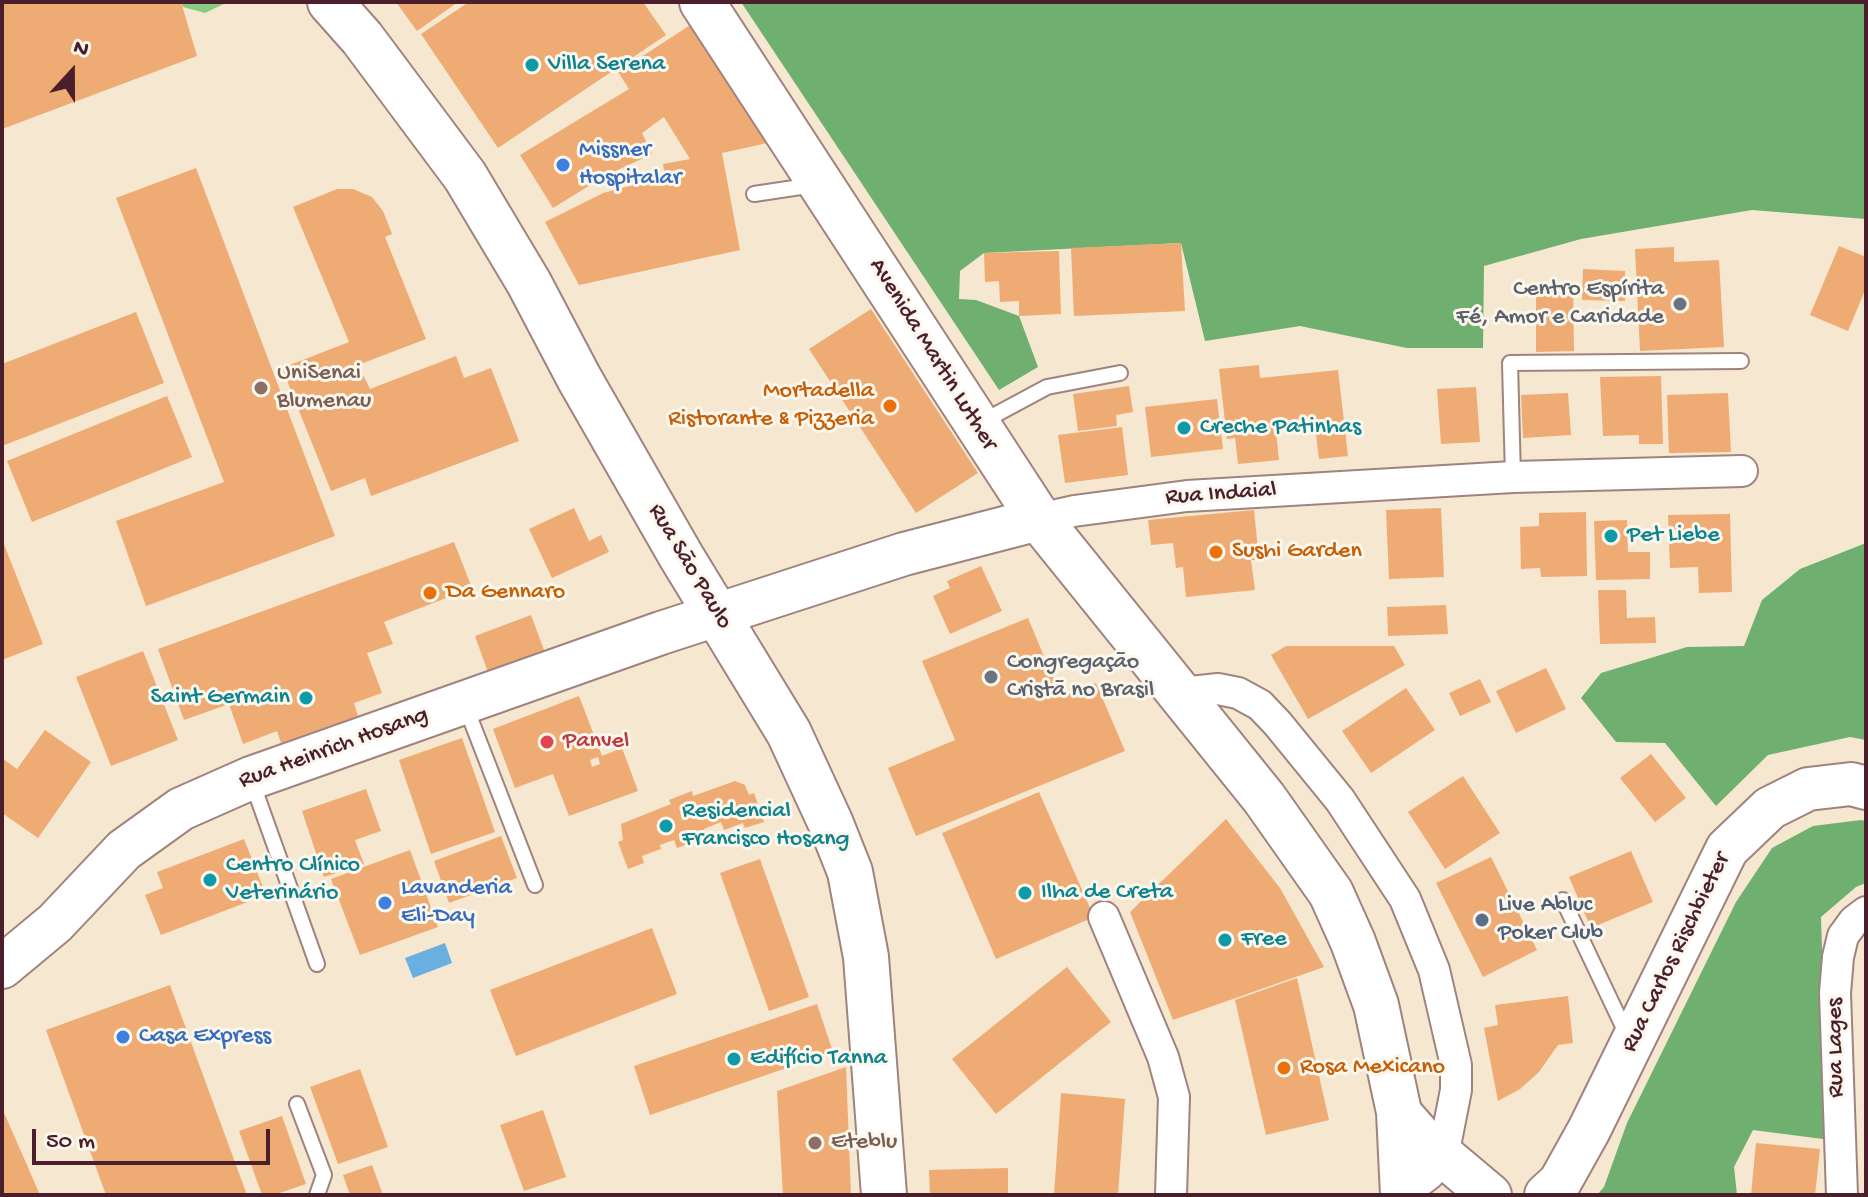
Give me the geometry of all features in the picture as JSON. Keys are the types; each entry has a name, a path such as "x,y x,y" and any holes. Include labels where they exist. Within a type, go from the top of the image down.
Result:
{"main road":[{"name":"Rua São Paulo","path":"330,2 362,38 465,176 529,283 579,378 716,616 789,733 850,872 866,957 884,1195"},
{"name":"Avenida Martin Luther","path":"702,2 1039,519 1264,798 1331,893 1376,1005 1399,1112 1403,1194"},
{"name":"Rua Indaial","path":"716,616 904,554 1039,519"},
{"name":"Rua Heinrich Hosang","path":"2,967 55,923 124,850 181,809 251,778 463,701 716,616"},
{"name":"Rua Carlos Rischbieter","path":"1546,1195 1560,1182 1632,1045 1727,849 1770,808 1808,789 1851,784 1866,788"},
{"path":"1399,1112 1421,1137 1490,1195"}],"street":[{"name":"Rua Indaial","path":"1039,519 1074,511 1187,496 1513,477 1742,471"},
{"path":"1182,693 1218,689 1238,693 1260,705 1340,800 1405,899 1434,970 1456,1065 1456,1090 1443,1156"},
{"name":"Rua Lages","path":"1842,1195 1835,1007 1838,957 1843,936 1854,921 1866,912"},
{"path":"1104,917 1163,1057 1174,1097 1171,1195"},
{"name":"Avenida Martin Luther","path":"1403,1194 1429,1174 1443,1156"}],"lane":[{"path":"754,194 822,184"},
{"path":"1513,477 1510,363 1741,361"},
{"path":"976,425 1047,387 1120,373"},
{"path":"463,701 535,885"},
{"path":"251,778 317,964"},
{"path":"1563,900 1632,1045"},
{"path":"297,1104 324,1175 317,1195"}],"green space":[{"path":"181,2 228,2 205,13 183,7"},
{"path":"741,2 1866,2 1866,219 1752,210 1581,239 1484,266 1483,348 1407,348 1300,326 1205,341 1181,243 984,253 960,271 959,299 976,300 1019,316 1038,367 999,390"},
{"path":"1866,543 1866,740 1850,737 1768,755 1716,806 1665,743 1616,742 1581,698 1601,673 1687,647 1744,646 1762,600 1800,569"},
{"path":"1866,821 1866,883 1856,887 1821,917 1823,1139 1753,1130 1734,1167 1737,1195 1597,1195 1604,1187 1627,1123 1736,902 1772,848 1813,826"}],"water":[{"path":"445,943 452,963 413,978 405,958"}],"building":[{"path":"2,2 181,2 197,56 2,129"},
{"path":"396,2 458,2 417,31"},
{"name":"Villa Serena","path":"469,2 643,2 666,35 498,148 421,34"},
{"path":"695,22 772,142 722,153 740,250 579,285 545,222 603,193 665,177 663,164 690,159 664,117 642,133 652,154 605,176 553,208 520,155 629,89 618,72"},
{"path":"196,168 335,536 146,606 116,521 224,482 116,198"},
{"path":"337,189 353,189 372,197 383,211 392,234 385,237 426,339 358,365 370,389 456,356 464,378 491,368 519,441 371,496 365,478 331,491 282,368 349,342 293,207"},
{"path":"1181,243 1185,311 1074,316 1071,248"},
{"path":"1839,246 1866,257 1866,288 1848,331 1810,315"},
{"name":"Centro Espírita Fé, Amor e Caridade","path":"1674,247 1674,262 1719,260 1724,347 1640,351 1635,249"},
{"path":"1059,251 1061,314 1019,316 1019,301 1000,302 999,281 985,282 984,253"},
{"path":"1583,269 1625,271 1625,301 1582,300"},
{"path":"1536,288 1573,288 1574,351 1536,352"},
{"name":"Mortadella Ristorante & Pizzeria","path":"871,309 978,473 916,513 809,349"},
{"path":"136,312 164,383 2,446 2,364"},
{"path":"1259,365 1260,378 1338,370 1348,456 1319,459 1314,418 1275,422 1279,460 1238,464 1235,438 1227,439 1219,369"},
{"path":"1661,376 1663,444 1639,444 1639,435 1603,436 1600,377"},
{"path":"1129,386 1133,412 1116,415 1117,426 1078,431 1073,394"},
{"path":"1476,387 1480,442 1441,444 1437,389"},
{"path":"1568,393 1571,435 1523,438 1521,395"},
{"path":"1728,393 1731,452 1669,453 1667,395"},
{"path":"167,396 192,457 32,522 7,461"},
{"name":"Creche Patinhas","path":"1217,399 1223,449 1151,457 1145,407"},
{"path":"1122,427 1128,475 1065,483 1058,435"},
{"path":"574,508 589,541 601,535 609,552 552,578 529,529"},
{"path":"1441,508 1444,577 1389,579 1386,510"},
{"name":"Sushi Garden","path":"1254,510 1259,560 1251,560 1255,590 1186,597 1183,567 1176,568 1173,543 1151,545 1148,520"},
{"path":"1586,512 1587,576 1541,577 1540,568 1521,569 1520,527 1539,526 1539,513"},
{"path":"1730,514 1732,592 1699,593 1698,567 1670,568 1668,515"},
{"name":"Pet Liebe","path":"1627,520 1628,552 1650,552 1650,579 1596,580 1594,521"},
{"path":"2,539 43,644 2,660"},
{"path":"454,542 472,588 384,622 393,644 367,653 382,693 354,703 358,716 281,743 277,731 243,744 229,704 184,720 158,649"},
{"path":"981,566 1002,611 950,634 933,596 950,588 947,581"},
{"path":"1598,590 1626,590 1627,618 1655,617 1656,643 1600,644"},
{"path":"1446,605 1448,634 1388,636 1387,607"},
{"path":"531,615 547,658 490,678 475,636"},
{"path":"1028,618 1061,697 1096,683 1125,751 916,836 888,768 955,740 922,661"},
{"path":"1286,646 1394,646 1405,665 1308,719 1271,655"},
{"path":"143,651 178,740 111,766 76,677"},
{"path":"1546,668 1566,709 1516,733 1496,691"},
{"path":"1480,679 1491,702 1460,716 1449,693"},
{"path":"1406,688 1435,730 1371,773 1342,731"},
{"name":"Panvel","path":"579,696 602,756 622,748 638,791 569,816 553,774 515,788 493,729","holes":["598,757 600,764 592,767 590,760"]},
{"path":"45,730 91,762 38,838 2,813 2,758 17,769"},
{"path":"462,738 495,832 431,854 399,760"},
{"path":"1651,754 1686,798 1655,822 1620,778"},
{"path":"1463,776 1500,833 1445,869 1408,812"},
{"name":"Residencial Francisco Hosang","path":"735,781 745,785 749,795 754,793 764,822 745,828 743,823 724,830 721,822 704,829 707,837 677,848 674,840 660,845 661,849 642,856 644,863 628,869 618,842 623,840 621,824 671,804 669,800 692,791 693,796"},
{"path":"366,789 381,831 355,840 364,864 324,877 302,811"},
{"name":"Ilha de Creta","path":"1039,792 1094,917 996,959 942,833"},
{"name":"Free","path":"1226,819 1280,888 1324,967 1173,1020 1130,912"},
{"path":"501,836 517,878 449,903 434,861"},
{"name":"Centro Clínico Veterinário","path":"244,839 266,895 161,935 145,895 163,888 157,872"},
{"name":"Lavanderia Eli-Day","path":"410,850 438,927 360,955 331,879"},
{"path":"1631,851 1653,902 1591,928 1569,877"},
{"path":"1491,857 1537,950 1483,977 1436,883"},
{"path":"760,859 809,997 769,1011 720,873"},
{"path":"652,928 677,994 516,1056 490,990"},
{"path":"1067,967 1111,1022 996,1114 952,1059"},
{"name":"Rosa Mexicano","path":"1297,978 1329,1120 1266,1135 1235,1000"},
{"path":"170,985 247,1195 106,1195 46,1030"},
{"path":"1568,996 1573,1043 1558,1045 1539,1072 1520,1089 1498,1101 1484,1028 1498,1025 1495,1005"},
{"name":"Edifício Tanna","path":"817,1004 833,1052 650,1115 634,1066"},
{"name":"Eteblu","path":"846,1067 851,1195 783,1195 777,1091"},
{"path":"360,1069 388,1147 338,1164 310,1087"},
{"path":"1061,1093 1125,1099 1118,1195 1054,1195"},
{"path":"2,1108 40,1195 2,1195"},
{"path":"543,1110 566,1177 524,1191 500,1125"},
{"path":"282,1116 306,1184 274,1195 262,1195 239,1131"},
{"path":"1756,1143 1820,1149 1815,1195 1751,1195"},
{"path":"372,1165 383,1195 350,1195 343,1175"},
{"path":"1008,1168 1008,1195 930,1195 929,1170"}],"place":[{"name":"Villa Serena","path":"532,65"},
{"name":"Missner Hospitalar","path":"563,165"},
{"name":"Centro Espírita Fé, Amor e Caridade","path":"1680,304"},
{"name":"UniSenai Blumenau","path":"261,388"},
{"name":"Mortadella Ristorante & Pizzeria","path":"890,406"},
{"name":"Creche Patinhas","path":"1184,428"},
{"name":"Pet Liebe","path":"1611,536"},
{"name":"Sushi Garden","path":"1216,552"},
{"name":"Da Gennaro","path":"430,593"},
{"name":"Congregação Cristã no Brasil","path":"991,677"},
{"name":"Saint Germain","path":"306,698"},
{"name":"Panvel","path":"547,742"},
{"name":"Residencial Francisco Hosang","path":"666,826"},
{"name":"Centro Clínico Veterinário","path":"210,880"},
{"name":"Ilha de Creta","path":"1025,893"},
{"name":"Lavanderia Eli-Day","path":"385,903"},
{"name":"Live Abluc Poker Club","path":"1482,920"},
{"name":"Free","path":"1225,940"},
{"name":"Casa Express","path":"123,1037"},
{"name":"Edifício Tanna","path":"734,1059"},
{"name":"Rosa Mexicano","path":"1284,1068"},
{"name":"Eteblu","path":"815,1143"}]}
